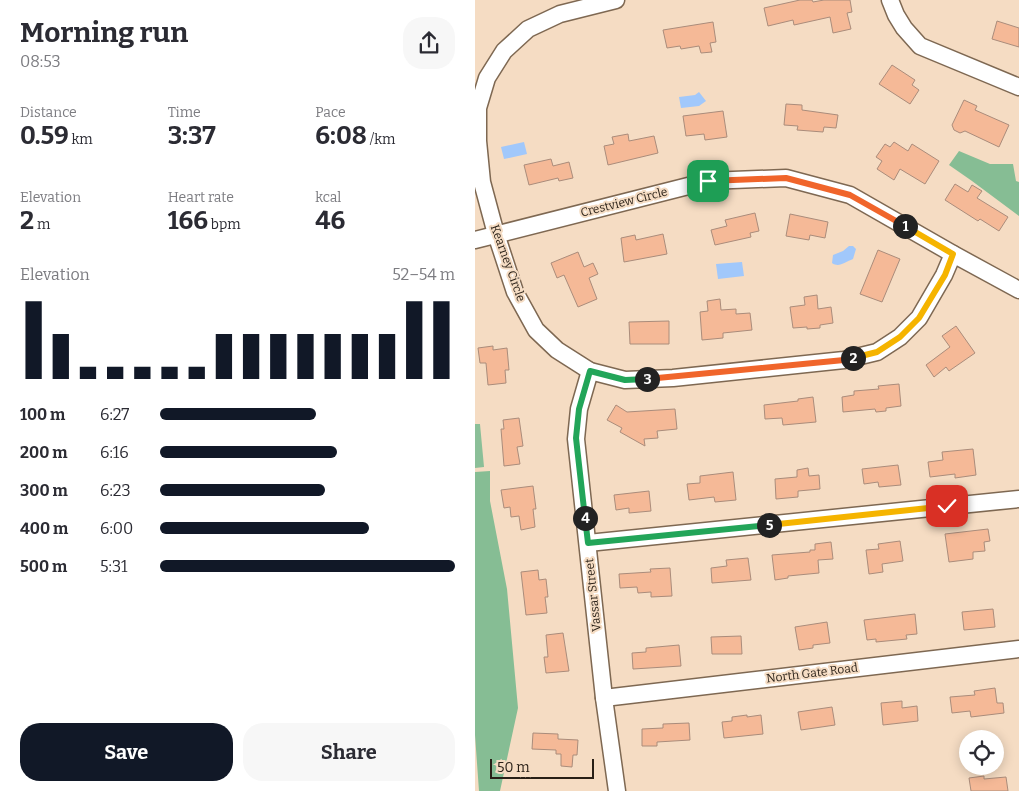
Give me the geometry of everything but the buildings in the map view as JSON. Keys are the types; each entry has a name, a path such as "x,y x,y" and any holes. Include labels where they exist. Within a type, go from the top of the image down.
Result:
{"street":[{"name":"Kearney Circle","path":"616,0 560,14 528,29 504,51 487,78 478,108 478,141 482,182 496,234 515,292 536,330 557,350 590,371 625,380 673,378 844,360 877,352 900,337 919,318 945,275 953,254"},
{"path":"890,0 895,15 920,46 1019,87"},
{"name":"Crestview Circle","path":"475,240 708,181 786,178 850,195 1019,290"},
{"name":"Vassar Street","path":"590,371 579,409 576,438 604,698 617,791"},
{"path":"588,543 1019,498"},
{"name":"North Gate Road","path":"604,698 1019,648"}],"green space":[{"path":"959,151 990,164 1013,164 1016,181 1019,182 1019,216 949,165"},
{"path":"475,424 480,424 484,467 475,468"},
{"path":"490,471 490,501 507,589 518,708 500,791 479,791 475,735 475,472"}],"water":[{"path":"699,92 706,101 699,106 681,108 679,97 695,95"},
{"path":"524,142 527,154 504,159 501,147"},
{"path":"849,246 853,246 856,249 853,259 840,265 832,263 833,255"},
{"path":"742,262 744,276 718,279 716,264"}],"route":[{"path":"708,181 786,178 850,195 953,254 945,275 919,318 900,337 877,352 844,360 673,378 625,380 590,371 579,409 576,438 588,543 947,506"}]}
